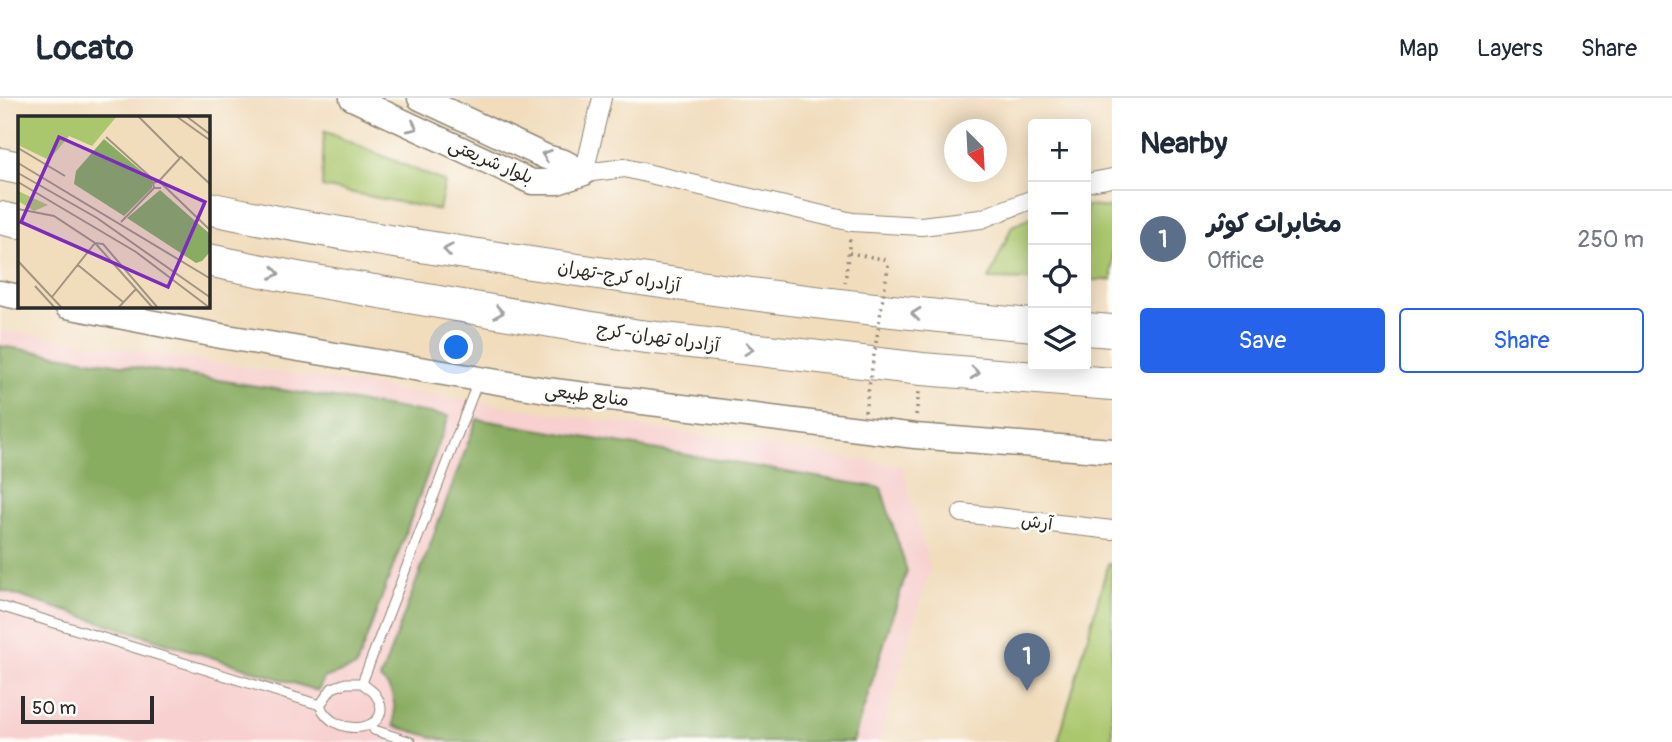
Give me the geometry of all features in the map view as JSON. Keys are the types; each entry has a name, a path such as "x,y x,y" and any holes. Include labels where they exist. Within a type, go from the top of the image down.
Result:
{"highway":[{"path":"0,164 18,168"},
{"name":"آزادراه کرج-تهران","path":"210,208 322,231 670,285 1028,325"},
{"path":"0,218 18,222"},
{"name":"آزادراه تهران-کرج","path":"210,260 292,277 639,336 922,369 1112,384"},
{"path":"950,318 1028,319"},
{"path":"1091,319 1112,320"},
{"path":"1091,329 1112,331"}],"street":[{"name":"بلوار شریعتی","path":"352,98 532,183 557,182 584,173"},
{"name":"بلوار شریعتی","path":"420,98 584,173"},
{"path":"602,98 584,173 625,169 852,222 921,226 981,219 1028,201"},
{"path":"1091,182 1112,178"},
{"path":"0,293 18,297"},
{"name":"منابع طبیعی","path":"77,308 221,337 546,390 915,436 1112,451"},
{"name":"آرش","path":"962,513 1112,530"}],"lane":[{"path":"362,683 479,379"},
{"path":"0,606 320,705"},
{"path":"320,705 332,688 346,683 362,683 376,695 381,712 370,734 411,742"},
{"path":"320,705 327,728"}],"path":[{"path":"842,306 852,222"},
{"path":"849,253 889,260 865,412"}],"shaded area":[{"path":"0,330 902,466 930,569 879,742 0,742"}],"green space":[{"path":"324,131 445,182 439,210 322,187"},
{"path":"1091,206 1112,208 1112,280 1091,280"},
{"path":"1028,218 1028,280 989,279 1012,226"},
{"path":"0,346 449,416 356,667 324,678 318,691 0,590"},
{"path":"477,419 881,488 907,571 853,742 450,742 394,726 392,694 380,679"},
{"path":"1108,564 1112,564 1112,742 1058,742"}],"place":[{"name":"مخابرات کوثر","path":"1027,691"}]}
